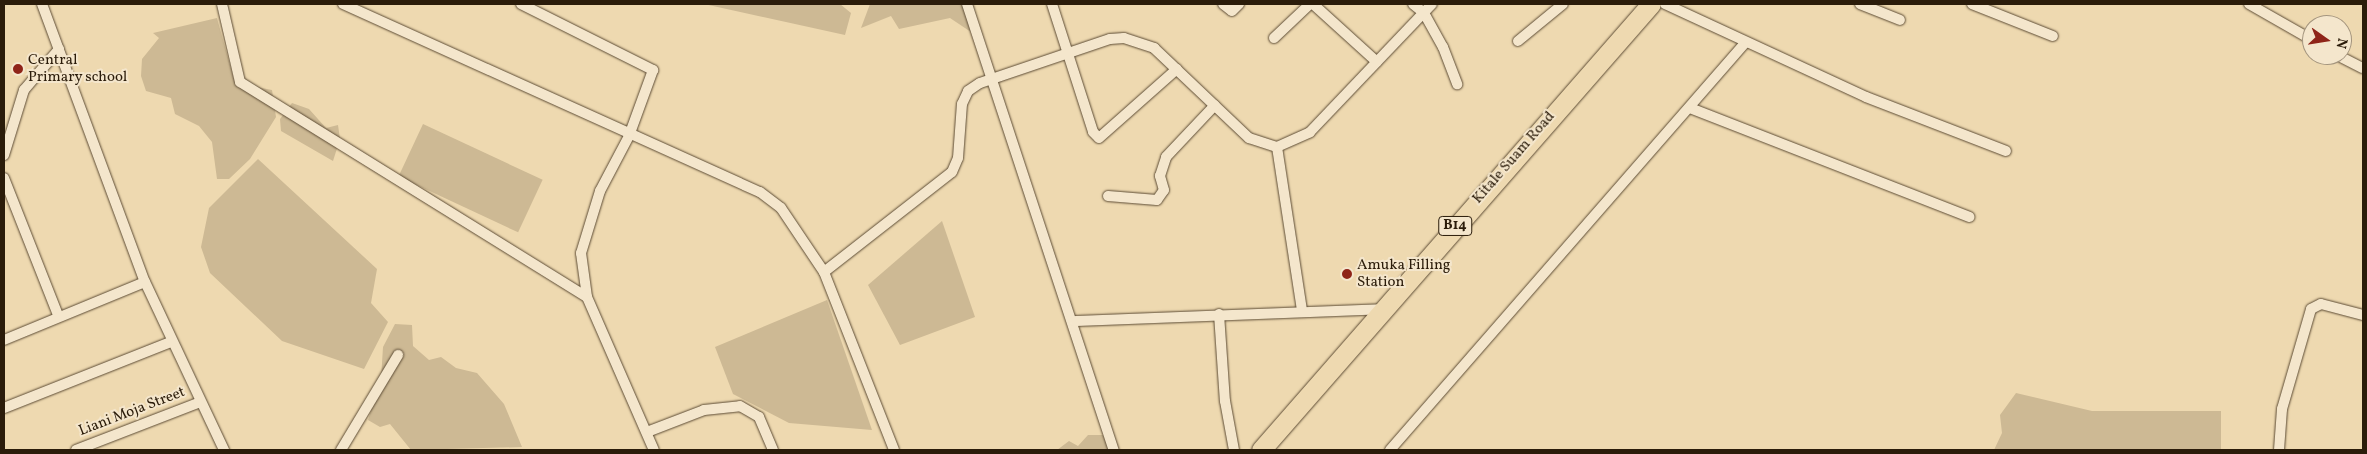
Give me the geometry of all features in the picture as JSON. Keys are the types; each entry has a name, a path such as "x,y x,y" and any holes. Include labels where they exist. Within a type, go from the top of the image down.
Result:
{"highway":[{"name":"Kitale Suam Road","path":"1261,450 1651,4"}],"street":[{"path":"42,4 145,282 198,403 224,450"},
{"path":"222,4 240,82 587,297"},
{"path":"343,4 629,136 760,192 790,216 824,272 894,450"},
{"path":"521,4 651,67 654,74 629,136 588,223 581,253 587,297 654,450"},
{"path":"967,4 989,79 998,90 1075,320 1114,450"},
{"path":"1052,4 1066,54 1093,132 1099,138 1177,69"},
{"path":"1223,4 1232,11 1239,4"},
{"path":"1274,38 1311,4 1377,62"},
{"path":"1413,4 1424,13 1456,84"},
{"path":"824,272 952,172 958,158 962,104 968,91 989,79 1066,54 1124,38 1154,48 1255,142 1277,147 1310,132 1432,4"},
{"path":"1518,42 1563,4"},
{"path":"1665,4 1744,44 2006,151"},
{"path":"1860,4 1900,20"},
{"path":"1972,4 2053,36"},
{"path":"2249,4 2302,34"},
{"path":"1390,450 1744,44"},
{"path":"4,155 24,90 59,50"},
{"path":"1108,196 1157,200 1164,190 1160,176 1166,157 1215,105"},
{"path":"1690,108 1970,217"},
{"path":"1277,147 1302,310"},
{"path":"4,178 58,315"},
{"path":"4,340 58,315 145,282"},
{"path":"2279,450 2282,409 2311,309 2321,304 2363,315"},
{"path":"1075,320 1302,310 1385,309"},
{"path":"1219,314 1225,401 1234,450"},
{"path":"4,408 171,342"},
{"path":"341,450 398,355"},
{"name":"Liani Moja Street","path":"76,450 198,403"},
{"path":"647,432 704,410 740,406 760,417 773,450"}],"shaded area":[{"path":"704,4 840,4 851,13 845,35"},
{"path":"870,4 963,4 971,32 950,18 899,29 891,16 861,28"},
{"path":"217,18 235,83 272,90 276,117 250,159 229,179 217,179 212,142 199,126 175,114 171,98 146,91 141,76 142,59 159,38 153,33"},
{"path":"292,103 309,109 326,128 338,125 340,139 333,161 281,131 280,119"},
{"path":"423,124 543,180 518,232 398,177"},
{"path":"258,159 377,269 371,303 388,322 364,369 282,341 210,273 201,247 209,208"},
{"path":"942,221 975,317 900,345 868,285"},
{"path":"827,300 872,430 789,423 733,394 715,347"},
{"path":"395,324 412,325 413,346 429,360 441,357 456,368 477,373 504,404 522,447 411,450 390,424 380,427 368,420 381,379 383,347"},
{"path":"2016,393 2092,411 2221,411 2221,450 1994,450 2002,433 2000,415"},
{"path":"1088,435 1103,435 1109,450 1057,450 1069,441 1078,446"}],"place":[{"name":"Central Primary school","path":"18,69"},
{"name":"Amuka Filling Station","path":"1347,274"}]}
